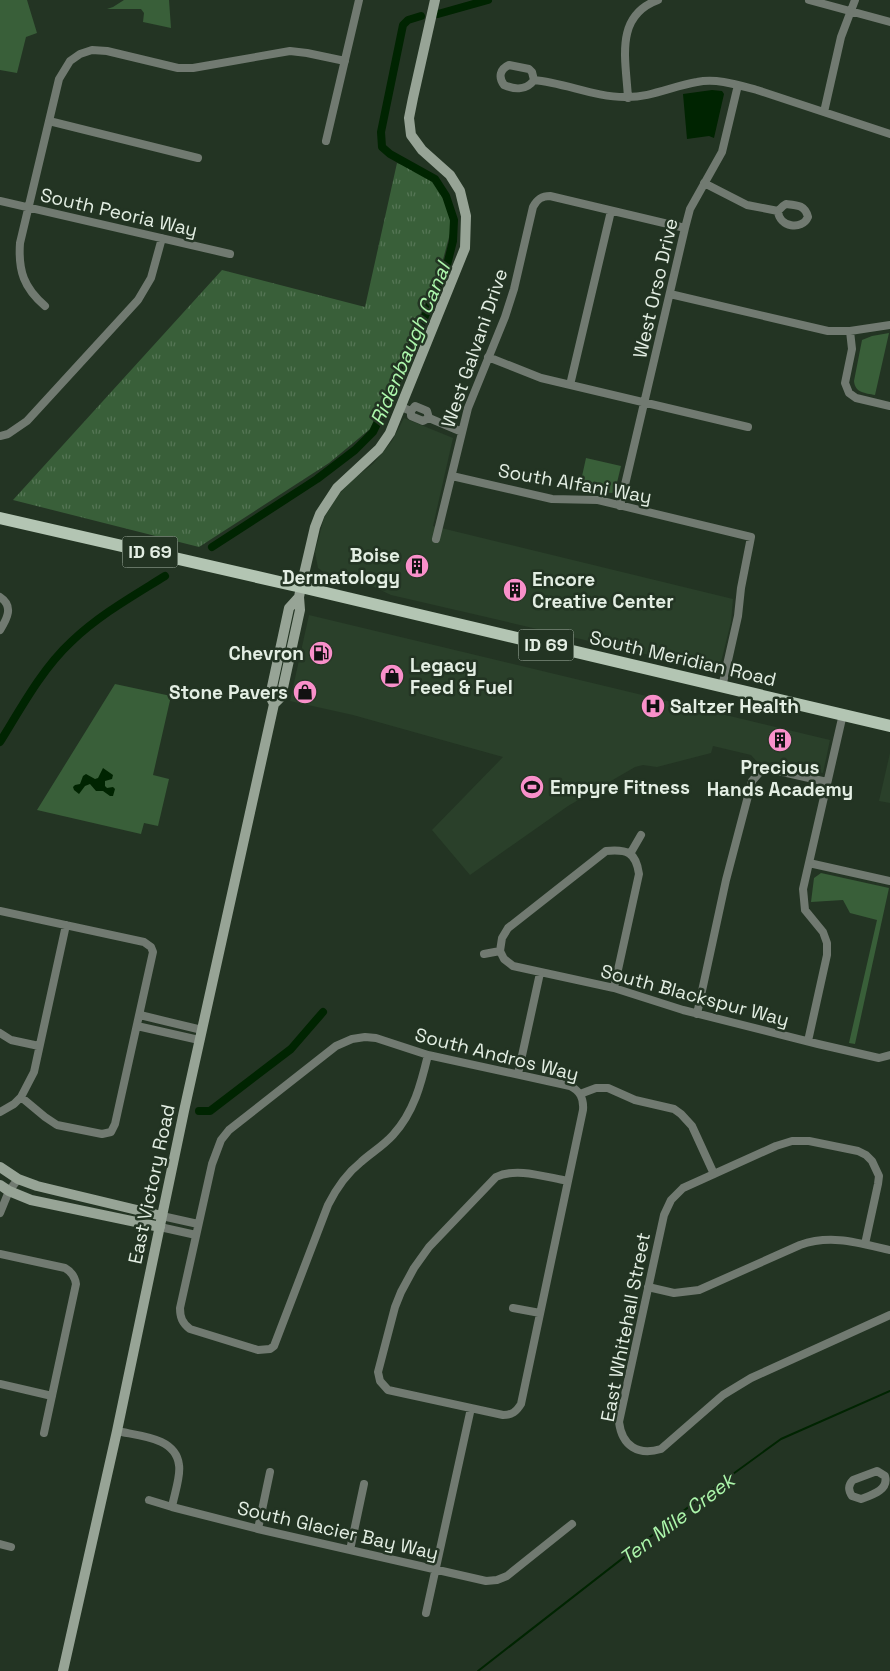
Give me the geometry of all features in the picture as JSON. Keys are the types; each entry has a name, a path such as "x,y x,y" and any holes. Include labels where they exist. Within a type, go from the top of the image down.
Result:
{"main road":[{"name":"East Victory Road","path":"63,1671 117,1431 200,1035 274,704 270,696 289,608 300,592 320,514 337,488 379,449 406,409 465,248 466,216 460,191 450,175 422,150 411,136 409,118 412,98 435,0"},
{"name":"South Meridian Road","path":"0,518 300,592 890,726"},
{"path":"0,1167 18,1179 37,1186 162,1216"},
{"path":"0,1185 31,1200 160,1227"}],"street":[{"path":"326,141 359,0"},
{"path":"628,98 627,30 636,13 644,6 658,0"},
{"path":"810,0 890,22"},
{"path":"824,112 838,50 855,0"},
{"path":"45,306 32,295 22,273 19,259 20,243 61,72 70,61 85,52 99,50 178,68 193,68 290,51 306,52 345,61"},
{"path":"534,80 552,82 608,96 628,98 643,96 698,81 715,81 738,85 890,134"},
{"name":"West Orso Drive","path":"620,506 690,209 722,152 738,85"},
{"path":"49,121 198,158"},
{"path":"704,183 747,205 778,211"},
{"name":"West Galvani Drive","path":"436,539 468,408 505,317 514,289 533,207 540,198 550,196 611,211"},
{"name":"South Peoria Way","path":"0,201 230,254"},
{"path":"570,385 611,211 685,228"},
{"path":"0,436 8,434 27,421 138,300 151,278 162,238"},
{"path":"670,294 828,331 850,331 890,326"},
{"path":"850,331 852,349 845,383 848,393 856,398 890,406"},
{"path":"488,357 541,378 748,427"},
{"path":"406,409 411,416 423,421 428,418 462,432"},
{"name":"South Alfani Way","path":"452,476 552,499 598,500 751,537 741,588 738,616 722,687"},
{"path":"0,597 7,604 9,612 0,630"},
{"path":"808,1041 827,955 827,943 823,932 805,910 803,889 843,714"},
{"path":"697,1014 728,871 750,788 756,776 769,769 827,782"},
{"path":"630,854 641,835"},
{"path":"484,954 500,950 502,938 508,928 606,851 620,850 630,854 637,862 639,874 614,988"},
{"path":"809,863 890,881"},
{"path":"0,911 144,942 151,947 153,957 115,1124 111,1132 102,1134 57,1124 45,1118 22,1097"},
{"path":"0,1112 22,1097 34,1072 66,925"},
{"name":"South Blackspur Way","path":"500,950 504,959 513,966 614,988 640,998 697,1014 879,1058 889,1056"},
{"path":"518,1074 540,973"},
{"path":"140,1015 200,1035"},
{"path":"137,1026 200,1035"},
{"path":"0,1033 11,1040 39,1046"},
{"name":"South Andros Way","path":"198,1224 215,1151 229,1130 336,1046 352,1039 365,1037 376,1038 428,1054 570,1086 580,1094 596,1088 608,1088 635,1100 674,1110 681,1114 692,1126 714,1174"},
{"path":"162,1216 198,1224 180,1308 181,1320 190,1329 258,1350 270,1349 277,1341 334,1192 351,1171 383,1144 402,1124 416,1097 428,1054"},
{"path":"568,1181 520,1172 503,1173 490,1181 429,1247 414,1268 395,1307 378,1372 382,1385 388,1390 503,1416 513,1413 521,1404 583,1110 583,1099 580,1094"},
{"path":"714,1174 776,1146 792,1141 817,1142 866,1155 872,1160 879,1176 865,1244"},
{"name":"East Whitehall Street","path":"714,1174 683,1188 668,1205 664,1215 619,1422 623,1438 629,1445 636,1449 653,1451 661,1449 709,1406 736,1386 890,1315"},
{"path":"0,1213 9,1191 18,1179"},
{"path":"160,1227 196,1235"},
{"path":"648,1287 674,1292 699,1290 800,1245 816,1240 841,1240 890,1250"},
{"path":"0,1254 65,1268 73,1274 76,1284 44,1433"},
{"path":"513,1308 540,1314"},
{"path":"0,1384 52,1396"},
{"path":"426,1613 471,1408"},
{"path":"117,1431 164,1442 176,1452 180,1466 172,1507"},
{"path":"877,1470 888,1476 883,1489 864,1498 854,1498 850,1493 849,1486 854,1480 877,1470"},
{"path":"258,1529 270,1472"},
{"path":"350,1550 364,1484"},
{"name":"South Glacier Bay Way","path":"149,1500 258,1529 486,1581 497,1580 507,1576 572,1524"},
{"path":"0,1544 11,1547"}],"shaded area":[{"path":"712,90 722,91 724,94 714,138 709,136 687,139 683,94"},
{"path":"404,418 453,438 433,526 733,599 731,622 721,662 714,667 654,656 391,595 372,586 331,578 318,568 315,552 324,518 338,495 352,480 373,464 392,441"},
{"path":"309,615 830,740 823,773 773,762 760,765 751,755 713,746 711,753 657,767 643,765 635,767 568,806 470,875 432,830 503,757 353,715 290,701"},
{"path":"890,753 890,803 879,801"},
{"path":"103,768 113,775 112,779 105,781 105,786 115,789 113,796 103,791 96,791 90,784 85,786 79,794 74,790 73,787 80,784 83,776 86,774 95,779 98,778"}],"green space":[{"path":"0,0 27,0 37,33 26,37 17,73 0,70"},
{"path":"124,0 169,0 171,28 143,22 144,13 141,9 107,9"},
{"path":"397,163 427,174 443,192 452,226 441,267 370,429 329,463 199,547 13,500 222,270 365,307"},
{"path":"889,333 875,395 861,392 856,388 854,381 862,340"},
{"path":"586,458 621,466 615,491 612,493 579,490"},
{"path":"115,684 171,696 153,775 169,779 158,826 144,823 141,834 37,810"},
{"path":"821,873 889,888 855,1044 849,1043 877,920 850,913 843,900 811,902 814,878"}],"waterway":[{"name":"Ridenbaugh Canal","path":"438,14 488,0"},
{"name":"Ridenbaugh Canal","path":"212,547 317,479 355,450 373,432 392,393 447,265 453,241 454,220 446,196 435,179 390,154 382,147 381,132 403,25 408,20 421,16"},
{"name":"Ridenbaugh Canal","path":"0,742 41,677 60,653 82,632 105,615 165,576"},
{"path":"199,1111 210,1111 291,1049 323,1012"},
{"name":"Ten Mile Creek","path":"478,1671 700,1498 781,1439 890,1391"}],"place":[{"name":"Boise Dermatology","path":"417,566"},
{"name":"Encore Creative Center","path":"515,590"},
{"name":"Chevron","path":"321,653"},
{"name":"Legacy Feed & Fuel","path":"392,676"},
{"name":"Stone Pavers","path":"305,692"},
{"name":"Saltzer Health","path":"653,706"},
{"name":"Precious Hands Academy","path":"780,740"},
{"name":"Empyre Fitness","path":"532,787"}]}
